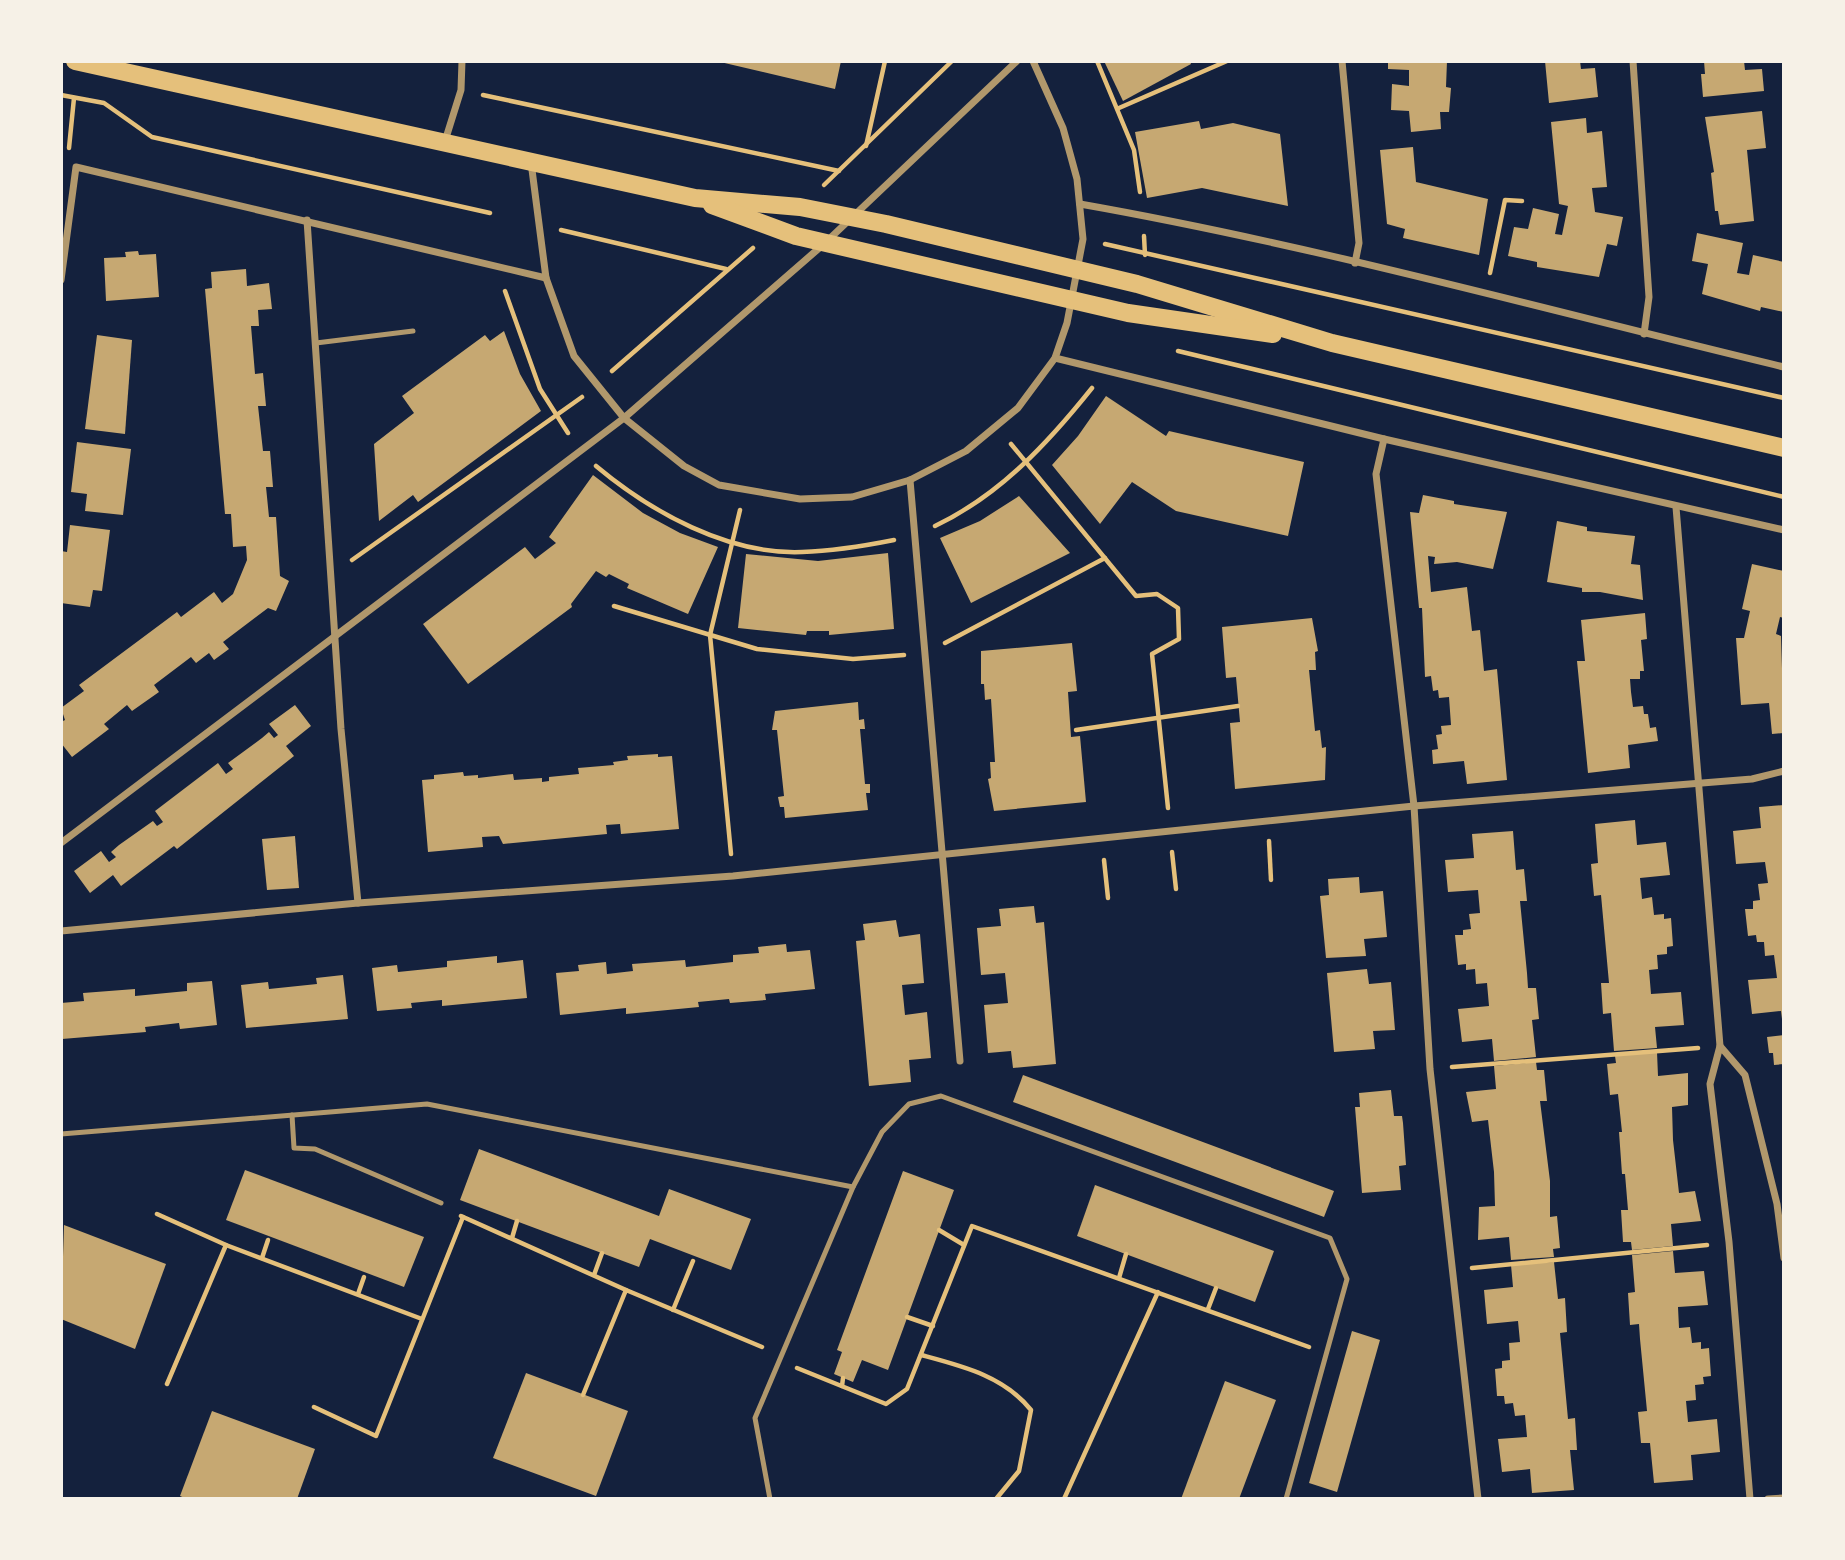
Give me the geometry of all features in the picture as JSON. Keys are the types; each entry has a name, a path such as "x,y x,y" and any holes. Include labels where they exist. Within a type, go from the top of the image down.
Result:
{"main road":[{"path":"75,61 695,198 800,207 853,216 1138,284 1332,343 1784,448"},
{"path":"695,198 774,230 1128,313 1332,343"}],"street":[{"path":"445,141 461,90 462,61"},
{"path":"61,843 624,418 825,243 1017,61"},
{"path":"531,161 547,278 574,356 624,418 684,466 719,485 800,499 852,497 910,480 966,451 1018,408 1055,358 1078,270 1083,239 1080,204 1063,128 1033,61"},
{"path":"1342,61 1359,243 1355,263"},
{"path":"1633,61 1649,297 1644,334"},
{"path":"61,280 76,167 547,278"},
{"path":"1080,204 1142,214 1486,291 1644,334 1784,367"},
{"path":"307,220 341,729 358,903"},
{"path":"1055,358 1384,439 1784,530"},
{"path":"1384,439 1376,474 1414,807 1430,1069 1477,1498"},
{"path":"910,480 960,1061"},
{"path":"1676,507 1720,1046 1710,1084 1729,1242 1750,1499"},
{"path":"61,931 358,903 733,876 944,857 1102,838 1414,807 1699,781 1752,779 1784,771"},
{"path":"1720,1046 1745,1075 1777,1204 1784,1258"},
{"path":"1770,1499 1784,1498"}],"lane":[{"path":"316,343 413,331"},
{"path":"771,1499 755,1418 853,1187 882,1132 909,1104 941,1096 1331,1238 1347,1279 1286,1499"},
{"path":"61,1134 427,1104 853,1187"},
{"path":"292,1115 294,1148 314,1149 441,1203"}],"path":[{"path":"866,146 885,61"},
{"path":"819,190 952,61"},
{"path":"1097,61 1119,108 1134,150 1146,252 1143,261"},
{"path":"1119,108 1227,61"},
{"path":"461,90 839,171"},
{"path":"61,95 104,103 152,136 490,213"},
{"path":"75,97 68,159 76,167"},
{"path":"1486,291 1505,200 1522,201"},
{"path":"539,224 727,270"},
{"path":"1083,239 1784,398"},
{"path":"332,573 556,417 757,244"},
{"path":"496,266 536,379 556,417 580,450 622,487 650,505 686,524 749,546 800,553 864,546 915,536 951,518 1027,464 1107,370"},
{"path":"1173,350 1784,497"},
{"path":"997,427 1136,596 1157,594 1178,608 1179,639 1153,654 1176,889"},
{"path":"733,876 710,635 745,489"},
{"path":"614,606 757,649 853,659 925,653 1105,558"},
{"path":"1076,730 1238,706"},
{"path":"1267,823 1272,880"},
{"path":"1102,838 1108,898"},
{"path":"1430,1069 1720,1046"},
{"path":"157,1214 226,1245 422,1319"},
{"path":"314,1407 376,1436 463,1217 886,1404 907,1389 972,1226 1327,1354"},
{"path":"512,1238 517,1221"},
{"path":"939,1230 964,1245"},
{"path":"262,1258 268,1240"},
{"path":"1450,1270 1729,1242"},
{"path":"167,1384 226,1245"},
{"path":"594,1275 602,1253"},
{"path":"1119,1278 1126,1254"},
{"path":"673,1310 693,1261"},
{"path":"358,1294 363,1277"},
{"path":"1208,1309 1216,1288"},
{"path":"583,1395 626,1290"},
{"path":"1064,1499 1158,1292"},
{"path":"907,1318 933,1326"},
{"path":"921,1355 969,1368 1016,1392 1031,1410 1019,1471 996,1499"},
{"path":"842,1386 843,1378"}],"building":[{"path":"716,61 841,61 835,89"},
{"path":"1104,61 1190,61 1191,64 1123,101"},
{"path":"1388,61 1447,61 1446,87 1451,88 1449,112 1440,112 1441,129 1411,132 1409,111 1391,110 1392,84 1409,86 1409,70 1388,69"},
{"path":"1545,61 1580,61 1581,69 1595,68 1598,97 1549,103"},
{"path":"1704,61 1744,61 1745,70 1762,69 1764,91 1703,97 1701,74 1705,74"},
{"path":"1762,111 1766,148 1747,150 1754,221 1720,225 1718,211 1715,211 1711,173 1714,172 1705,117"},
{"path":"1586,118 1587,133 1602,131 1607,187 1592,188 1595,212 1623,217 1617,246 1607,244 1599,277 1537,267 1537,262 1508,256 1514,227 1528,229 1533,208 1559,214 1555,234 1562,235 1568,206 1559,204 1551,122"},
{"path":"1199,121 1201,129 1233,123 1280,134 1288,206 1202,188 1147,198 1135,132"},
{"path":"1413,147 1416,182 1488,199 1479,255 1403,238 1405,229 1387,224 1380,150"},
{"path":"1697,233 1743,243 1737,273 1749,275 1753,255 1784,262 1784,312 1761,307 1760,311 1702,294 1708,264 1692,261"},
{"path":"138,251 139,255 156,254 159,297 106,301 104,258 126,257 125,252"},
{"path":"246,269 247,286 269,283 272,309 258,310 259,326 251,326 255,374 263,373 266,406 258,406 263,451 270,451 273,487 266,487 269,517 276,517 280,576 289,581 276,611 268,608 223,642 229,649 214,660 209,653 196,663 191,657 154,685 159,692 132,711 127,705 104,724 109,729 72,757 61,743 61,722 65,720 61,708 84,691 79,685 177,612 181,617 214,592 222,603 233,594 247,560 246,546 233,547 231,514 225,514 205,289 212,288 211,272"},
{"path":"504,331 520,374 541,411 418,502 413,495 379,521 374,444 414,413 402,396 485,335 490,341"},
{"path":"97,335 132,340 125,434 85,429"},
{"path":"1106,396 1166,436 1169,431 1304,462 1288,536 1176,511 1132,482 1100,524 1052,465 1078,436"},
{"path":"77,442 131,449 123,515 85,511 87,494 71,492"},
{"path":"593,475 643,513 680,533 718,547 688,614 627,588 629,584 609,574 606,577 596,571 571,604 572,607 468,684 423,624 525,547 535,559 556,543 549,537"},
{"path":"1423,495 1454,501 1454,504 1507,512 1493,569 1457,562 1434,564 1435,557 1428,556 1431,592 1467,587 1472,631 1480,630 1484,671 1497,669 1507,780 1467,784 1464,761 1433,764 1432,750 1438,749 1436,735 1442,734 1441,726 1451,725 1449,697 1439,698 1438,690 1433,691 1431,676 1425,677 1422,608 1419,608 1410,512 1419,513"},
{"path":"1019,496 1070,553 971,603 940,538 980,521"},
{"path":"1557,521 1587,527 1587,531 1635,536 1631,564 1640,565 1643,600 1600,592 1582,592 1582,588 1547,582"},
{"path":"70,525 110,530 102,591 93,590 90,607 61,603 61,551 67,552"},
{"path":"888,553 894,629 829,635 829,631 807,631 806,635 738,628 746,554 818,561"},
{"path":"1752,564 1784,571 1784,618 1780,617 1776,634 1781,636 1784,733 1772,734 1769,703 1741,705 1736,638 1744,638 1750,611 1742,609"},
{"path":"1645,613 1647,639 1641,640 1644,671 1640,671 1640,679 1630,679 1631,692 1633,707 1643,706 1644,714 1648,714 1650,728 1656,727 1658,741 1628,745 1630,768 1588,773 1577,661 1585,661 1581,620"},
{"path":"1312,618 1318,651 1315,652 1316,670 1309,670 1315,731 1320,730 1322,748 1326,747 1325,780 1235,789 1230,723 1240,722 1236,677 1226,678 1222,627"},
{"path":"1072,643 1077,691 1068,692 1071,737 1080,736 1086,802 994,811 988,779 991,778 990,762 995,762 991,699 985,700 984,684 981,684 981,651"},
{"path":"858,702 859,720 864,719 865,729 860,729 865,784 870,784 870,793 866,793 868,810 785,818 784,807 780,807 778,797 784,796 777,730 772,730 775,711"},
{"path":"295,705 311,726 286,746 294,756 177,849 174,846 121,886 113,875 90,893 74,871 101,851 109,862 116,857 111,852 119,845 153,821 157,826 163,822 155,811 218,763 226,774 233,769 228,763 269,732 274,738 278,735 269,724"},
{"path":"658,754 658,757 672,756 679,829 621,834 620,824 606,825 607,834 503,844 499,836 482,837 483,847 428,852 422,780 434,779 434,775 463,772 464,776 478,775 478,778 513,774 514,780 542,778 542,782 549,781 549,777 579,774 578,768 614,765 613,762 628,760 627,756"},
{"path":"1784,805 1782,1019 1781,1011 1752,1014 1748,980 1777,978 1774,955 1765,956 1764,942 1757,942 1756,935 1748,936 1745,909 1753,909 1753,901 1760,900 1758,884 1768,883 1765,862 1736,864 1733,831 1761,828 1759,807"},
{"path":"1635,820 1637,845 1666,842 1670,875 1640,878 1642,899 1652,897 1654,915 1664,914 1664,919 1671,918 1673,946 1667,947 1667,954 1657,955 1658,969 1649,970 1651,994 1681,992 1684,1025 1655,1027 1657,1048 1614,1051 1611,1013 1603,1014 1601,983 1609,983 1601,895 1594,896 1591,864 1598,863 1595,824"},
{"path":"1513,831 1516,870 1524,869 1527,901 1520,901 1528,988 1536,988 1539,1019 1532,1020 1536,1057 1494,1061 1492,1039 1462,1042 1458,1009 1489,1006 1487,983 1476,984 1475,969 1466,970 1466,964 1458,965 1455,935 1463,935 1463,930 1471,929 1469,914 1480,913 1478,890 1448,892 1445,860 1474,858 1472,834"},
{"path":"295,836 299,888 267,890 262,839"},
{"path":"1359,877 1360,893 1383,891 1387,937 1364,939 1366,956 1326,958 1320,896 1329,895 1328,879"},
{"path":"1034,906 1036,923 1044,922 1056,1064 1013,1068 1011,1051 988,1053 984,1005 1008,1003 1005,973 981,975 977,928 1001,926 999,909"},
{"path":"896,920 899,937 920,934 924,983 902,985 905,1015 927,1012 931,1058 909,1060 911,1082 869,1086 856,941 865,940 863,924"},
{"path":"786,944 787,952 810,950 815,989 765,994 766,1000 698,1002 699,1007 626,1014 626,1008 560,1015 556,973 579,971 578,965 606,962 607,974 633,971 632,964 685,960 686,967 733,962 733,955 759,953 758,947"},
{"path":"497,956 497,963 523,960 527,998 442,1006 442,1000 411,1003 412,1008 377,1011 372,968 397,965 398,972 447,967 447,961"},
{"path":"1367,969 1369,984 1391,982 1395,1030 1373,1031 1375,1049 1334,1052 1327,973"},
{"path":"343,975 348,1019 246,1028 241,985 268,982 269,989 317,984 316,978"},
{"path":"212,981 217,1025 180,1029 179,1023 145,1027 146,1032 62,1039 61,1003 84,1001 83,993 135,989 135,996 187,991 187,983"},
{"path":"1784,1035 1784,1064 1774,1065 1767,1037"},
{"path":"1657,1052 1658,1076 1688,1073 1688,1105 1672,1107 1673,1140 1679,1193 1695,1191 1701,1221 1671,1224 1673,1246 1632,1250 1631,1242 1623,1242 1621,1210 1628,1210 1625,1174 1622,1174 1619,1132 1622,1132 1618,1094 1610,1095 1607,1064 1616,1063 1615,1056"},
{"path":"1536,1062 1537,1070 1544,1070 1547,1101 1540,1101 1550,1181 1550,1217 1557,1216 1560,1248 1553,1249 1554,1257 1511,1260 1509,1237 1478,1240 1479,1207 1495,1206 1494,1172 1488,1120 1472,1122 1466,1092 1496,1089 1494,1066"},
{"path":"1023,1075 1334,1191 1324,1217 1013,1102"},
{"path":"1391,1090 1394,1116 1402,1116 1403,1123 1406,1165 1399,1166 1401,1190 1362,1193 1355,1107 1360,1107 1359,1093"},
{"path":"479,1149 659,1216 669,1189 751,1219 731,1270 650,1239 639,1267 460,1200"},
{"path":"245,1170 424,1237 404,1287 226,1220"},
{"path":"903,1171 954,1190 888,1370 862,1360 853,1382 834,1374 842,1352 837,1350"},
{"path":"1095,1185 1274,1251 1255,1302 1077,1236"},
{"path":"64,1225 166,1264 135,1349 61,1319"},
{"path":"1673,1251 1675,1273 1704,1271 1708,1305 1678,1307 1679,1328 1690,1327 1692,1343 1701,1342 1701,1349 1709,1348 1711,1376 1703,1377 1704,1384 1695,1385 1696,1400 1686,1401 1688,1422 1717,1419 1720,1452 1691,1455 1693,1480 1654,1483 1650,1443 1641,1443 1638,1412 1647,1411 1639,1324 1630,1325 1628,1293 1635,1292 1632,1255"},
{"path":"1554,1262 1558,1299 1565,1298 1567,1332 1560,1333 1568,1419 1575,1418 1577,1450 1570,1450 1574,1490 1532,1493 1530,1469 1502,1472 1498,1439 1527,1437 1525,1415 1515,1416 1513,1403 1505,1404 1504,1396 1497,1396 1495,1369 1502,1368 1502,1361 1510,1360 1509,1343 1520,1342 1518,1321 1487,1324 1484,1290 1513,1287 1511,1265"},
{"path":"1352,1331 1380,1340 1337,1492 1309,1483"},
{"path":"526,1373 628,1411 596,1496 493,1458"},
{"path":"1225,1381 1276,1400 1239,1499 1181,1499"},
{"path":"212,1411 315,1449 297,1499 187,1499 180,1496"}]}
